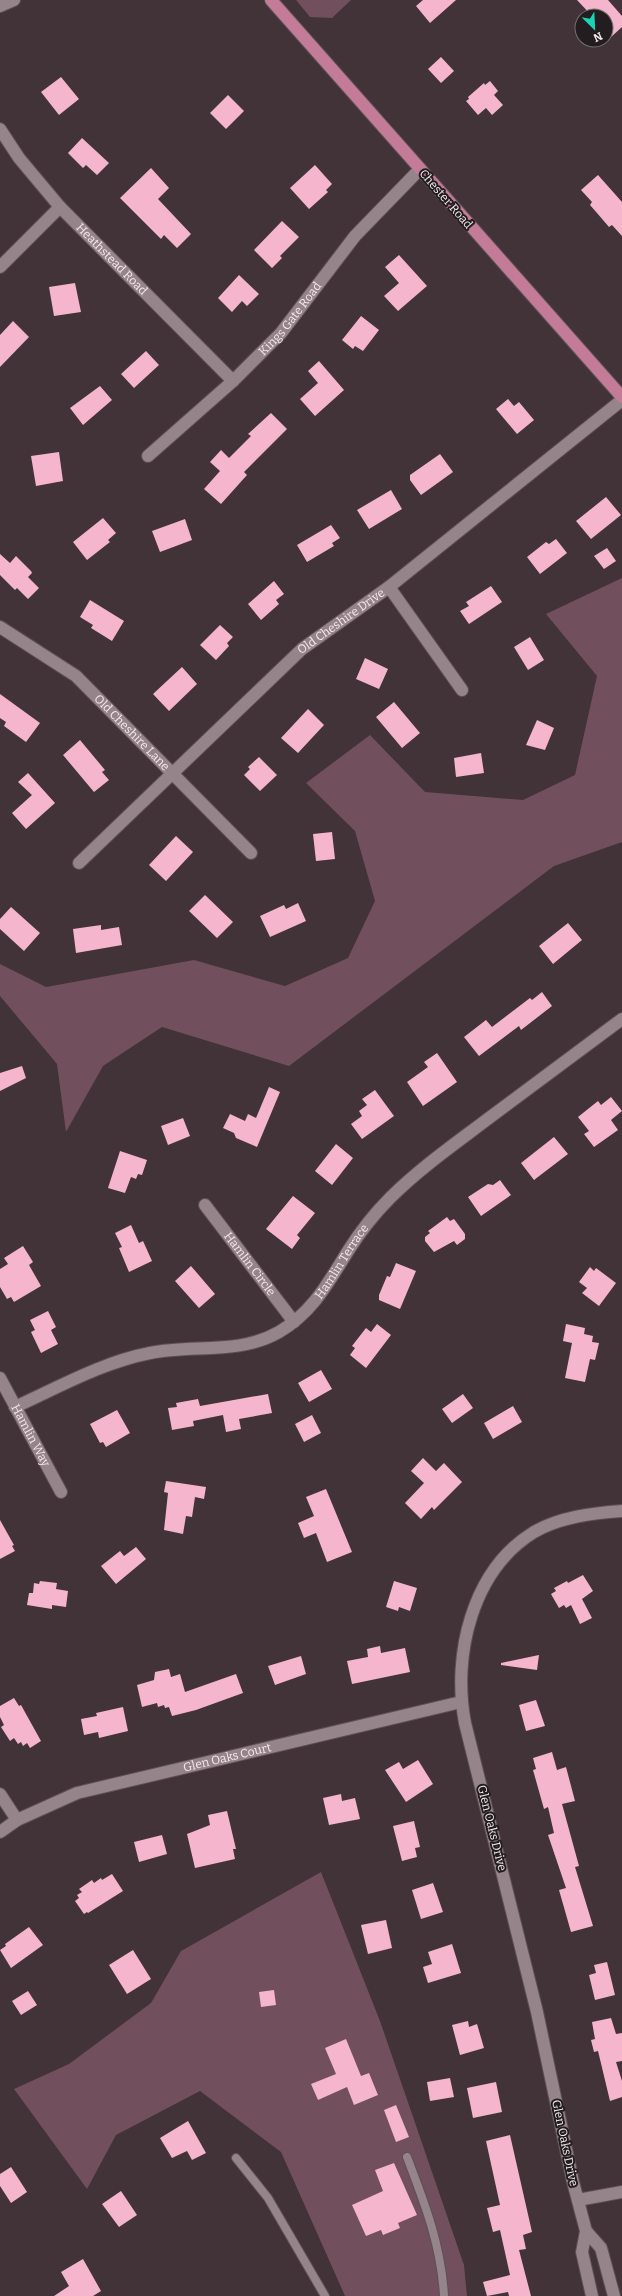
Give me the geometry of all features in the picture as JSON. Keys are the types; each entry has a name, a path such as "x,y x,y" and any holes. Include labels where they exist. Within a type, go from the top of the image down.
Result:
{"main road":[{"name":"Chester Road","path":"271,0 622,399"}],"street":[{"path":"0,6 14,0"},
{"name":"Heathstead Road","path":"0,129 19,158 60,207 233,381"},
{"name":"Kings Gate Road","path":"148,456 233,381 281,333 355,236 420,169"},
{"path":"0,267 60,207"},
{"name":"Old Cheshire Drive","path":"79,863 174,774 302,649 389,587 622,399"},
{"path":"389,587 462,690"},
{"name":"Old Cheshire Lane","path":"0,627 76,676 251,853"},
{"name":"Hamlin Terrace","path":"15,1407 114,1362 182,1348 217,1348 252,1343 277,1333 294,1322 312,1306 369,1221 403,1185 459,1141 622,1020"},
{"name":"Hamlin Circle","path":"205,1205 294,1322"},
{"name":"Hamlin Way","path":"0,1378 61,1492"},
{"name":"Glen Oaks Drive","path":"592,2296 582,2252 586,2231 537,2012 462,1702 460,1679 470,1619 480,1595 503,1558 518,1543 555,1523 576,1517 622,1511"},
{"name":"Glen Oaks Court","path":"0,1832 17,1820 84,1791 462,1702"},
{"path":"0,1794 17,1820"},
{"path":"578,2200 622,2192"},
{"name":"Glen Oaks Drive","path":"586,2231 601,2248 614,2296"}],"lane":[{"path":"407,2157 423,2199 438,2246 442,2265 444,2296"},
{"path":"236,2158 268,2198 325,2296"}],"shaded area":[{"path":"296,0 351,0 332,18 310,17"},
{"path":"622,578 622,842 554,866 289,1066 162,1027 103,1066 66,1132 57,1064 0,996 0,964 46,987 194,960 285,986 348,958 375,901 355,831 306,783 370,735 425,792 523,800 575,775 597,676 546,614"},
{"path":"321,1872 380,2021 464,2265 467,2296 345,2296 281,2152 200,2091 116,2135 87,2189 14,2089 69,2064 151,2003 181,1951"}],"building":[{"path":"423,0 456,0 430,23 416,6"},
{"path":"577,0 608,0 622,16 622,27 614,34 614,8 584,8"},
{"path":"441,57 454,71 441,83 428,69"},
{"path":"61,77 79,99 59,115 41,92"},
{"path":"490,81 498,91 494,95 503,105 492,115 486,108 478,115 466,101 469,99 468,97 484,83 485,85"},
{"path":"228,95 244,111 226,129 210,113"},
{"path":"82,138 109,163 97,175 86,165 83,168 68,153"},
{"path":"315,165 332,184 326,190 328,192 309,209 290,188"},
{"path":"151,168 169,188 158,199 191,234 177,248 164,235 161,239 120,198"},
{"path":"598,175 622,202 622,236 612,225 609,227 590,205 592,202 581,190"},
{"path":"282,221 299,237 280,256 282,258 272,268 254,250"},
{"path":"399,255 427,286 398,311 384,296 399,283 385,267"},
{"path":"239,275 259,294 247,306 242,301 232,312 218,298"},
{"path":"75,283 81,312 54,316 49,287"},
{"path":"361,316 379,330 363,351 355,346 353,349 342,340"},
{"path":"13,321 29,337 0,367 0,335"},
{"path":"146,351 159,365 134,388 121,374"},
{"path":"319,361 344,390 315,416 300,399 318,383 308,371"},
{"path":"100,386 112,400 83,425 70,408"},
{"path":"508,399 514,406 519,402 534,420 517,434 496,409"},
{"path":"271,413 287,429 244,472 247,475 221,504 204,489 220,471 210,462 221,450 229,458 251,436 248,434"},
{"path":"59,452 63,481 36,486 31,456"},
{"path":"440,454 453,472 421,495 410,480 410,475"},
{"path":"391,490 402,509 369,529 357,510"},
{"path":"606,497 621,515 591,539 576,521"},
{"path":"103,518 116,533 108,540 110,542 87,560 73,542"},
{"path":"185,519 192,540 160,552 152,531"},
{"path":"331,525 340,538 332,543 334,546 307,562 297,545"},
{"path":"556,539 567,553 540,574 527,557 546,542 549,544"},
{"path":"607,548 616,561 604,569 594,556"},
{"path":"0,554 10,563 16,556 31,571 32,573 28,577 39,588 28,599 17,588 15,590 0,575"},
{"path":"274,581 284,594 276,600 279,604 261,620 248,604"},
{"path":"491,586 502,602 469,624 460,611 469,606 466,602"},
{"path":"90,600 124,621 112,641 91,628 93,625 80,617"},
{"path":"220,625 233,637 227,643 229,646 216,660 200,645"},
{"path":"530,637 544,660 528,670 514,647"},
{"path":"365,658 388,669 379,689 356,679"},
{"path":"182,667 197,684 169,711 153,694"},
{"path":"0,694 40,723 26,742 4,726 6,722 0,718"},
{"path":"394,702 420,733 402,748 376,717"},
{"path":"308,709 324,725 298,753 281,738"},
{"path":"537,720 554,728 545,750 526,745"},
{"path":"80,740 105,770 102,772 109,780 94,792 63,755"},
{"path":"481,753 484,773 456,777 454,758"},
{"path":"259,757 277,775 260,791 244,775 250,769 248,767"},
{"path":"28,773 55,803 26,829 12,813 32,795 18,782"},
{"path":"332,832 335,859 316,861 313,834"},
{"path":"176,836 193,852 166,881 149,865"},
{"path":"205,895 233,922 217,938 189,911"},
{"path":"298,903 306,921 270,937 260,916 284,905 286,909"},
{"path":"11,907 40,933 24,951 0,929 0,919"},
{"path":"568,923 582,940 553,964 539,946"},
{"path":"101,925 101,930 119,927 122,945 76,953 73,929"},
{"path":"542,992 552,1006 521,1030 519,1026 479,1056 464,1037 486,1020 492,1027 530,998 532,1000"},
{"path":"437,1053 457,1082 423,1106 407,1082 428,1067 424,1062"},
{"path":"22,1066 26,1078 0,1091 0,1073"},
{"path":"269,1087 280,1092 257,1147 236,1138 234,1133 223,1128 230,1114 245,1121 248,1114 256,1118"},
{"path":"375,1090 394,1116 362,1139 351,1124 362,1116 359,1111 367,1105 362,1099"},
{"path":"611,1097 622,1111 611,1120 618,1130 594,1147 584,1134 589,1131 578,1117 598,1101 601,1105"},
{"path":"183,1118 190,1136 168,1145 161,1126"},
{"path":"554,1137 568,1154 534,1180 521,1163"},
{"path":"336,1144 353,1158 332,1185 315,1171"},
{"path":"120,1151 147,1160 142,1175 138,1174 136,1179 131,1177 125,1193 108,1188"},
{"path":"500,1180 511,1195 481,1216 468,1197 488,1184 493,1185"},
{"path":"293,1196 315,1213 297,1235 300,1238 292,1249 266,1229"},
{"path":"447,1217 450,1221 454,1219 465,1234 465,1239 457,1245 454,1241 434,1252 425,1241 425,1237 430,1233 428,1231"},
{"path":"131,1225 139,1243 143,1241 152,1261 129,1272 119,1248 122,1247 115,1233"},
{"path":"23,1246 33,1262 29,1265 41,1286 14,1302 11,1297 7,1299 0,1287 0,1269 8,1264 4,1258"},
{"path":"396,1263 416,1271 400,1309 379,1300 379,1295 387,1276 390,1277"},
{"path":"191,1266 215,1294 199,1308 175,1281"},
{"path":"590,1267 594,1271 596,1268 616,1283 599,1306 582,1293 587,1288 579,1282"},
{"path":"48,1311 56,1327 51,1330 58,1344 41,1353 31,1332 35,1330 30,1320"},
{"path":"377,1324 391,1335 366,1368 350,1355 355,1348 352,1346 366,1328 371,1332"},
{"path":"566,1324 585,1328 584,1334 593,1336 592,1342 599,1343 595,1360 590,1359 585,1382 565,1378 572,1343 563,1341"},
{"path":"321,1370 332,1389 309,1402 298,1383"},
{"path":"268,1394 272,1413 239,1419 241,1429 226,1432 223,1415 193,1421 194,1426 172,1430 168,1408 177,1407 176,1403 198,1399 200,1406"},
{"path":"463,1394 473,1408 452,1423 442,1409"},
{"path":"513,1406 522,1422 493,1439 484,1423"},
{"path":"117,1410 130,1433 106,1447 103,1442 100,1443 90,1424"},
{"path":"312,1415 321,1433 304,1442 295,1424"},
{"path":"423,1458 436,1471 444,1463 462,1482 434,1510 432,1507 421,1519 405,1503 424,1483 411,1471"},
{"path":"166,1481 206,1487 204,1499 195,1497 192,1517 186,1516 183,1534 164,1530 168,1493 164,1492"},
{"path":"326,1489 352,1552 327,1562 316,1533 304,1538 298,1523 314,1516 306,1497"},
{"path":"0,1520 14,1545 12,1546 15,1551 0,1559"},
{"path":"136,1547 146,1559 116,1584 101,1566 120,1551 124,1556"},
{"path":"583,1575 593,1591 582,1599 592,1618 580,1624 571,1605 566,1608 564,1605 559,1608 551,1594 556,1591 554,1588"},
{"path":"40,1581 57,1583 56,1589 68,1591 66,1607 52,1605 52,1609 27,1605 29,1593 33,1593 34,1583 39,1584"},
{"path":"394,1581 417,1588 410,1611 399,1607 398,1611 386,1607"},
{"path":"380,1646 381,1653 405,1648 410,1672 352,1684 347,1661 368,1657 367,1649"},
{"path":"539,1655 537,1670 501,1665 501,1663"},
{"path":"301,1656 306,1674 275,1685 268,1666"},
{"path":"169,1669 171,1677 180,1674 185,1692 236,1674 243,1693 196,1710 172,1716 169,1707 165,1708 164,1705 158,1707 157,1703 142,1707 137,1685 154,1680 155,1672"},
{"path":"14,1698 19,1706 21,1705 41,1741 30,1748 27,1743 23,1746 21,1742 18,1744 14,1738 10,1741 1,1727 4,1725 0,1717 0,1706"},
{"path":"536,1700 545,1726 526,1731 519,1705"},
{"path":"123,1707 128,1731 99,1738 98,1732 84,1735 81,1719 97,1716 96,1713"},
{"path":"552,1752 557,1770 566,1767 575,1801 562,1804 579,1866 575,1867 593,1926 571,1932 559,1890 566,1888 548,1835 554,1833 548,1807 544,1809 533,1770 536,1769 533,1758"},
{"path":"418,1760 433,1784 406,1802 385,1770 399,1762 403,1769"},
{"path":"341,1794 342,1801 355,1798 360,1819 329,1825 323,1798"},
{"path":"227,1811 236,1849 233,1849 235,1859 195,1868 187,1834 210,1825 208,1815"},
{"path":"414,1821 420,1847 415,1848 417,1857 402,1861 393,1826"},
{"path":"162,1835 167,1854 139,1862 134,1842"},
{"path":"112,1874 123,1891 84,1914 75,1901 79,1898 77,1895 82,1892 79,1889 92,1880 94,1883 101,1878 102,1880"},
{"path":"433,1883 443,1912 421,1919 412,1890"},
{"path":"386,1920 392,1948 368,1954 361,1925"},
{"path":"29,1927 43,1945 11,1968 0,1950 6,1946 5,1944"},
{"path":"452,1944 461,1973 428,1983 423,1967 432,1964 428,1952"},
{"path":"133,1950 151,1979 127,1994 109,1965"},
{"path":"607,1962 615,1995 595,2000 589,1975 596,1973 594,1965"},
{"path":"274,1990 276,2005 261,2007 259,1992"},
{"path":"28,1991 37,2005 21,2015 12,2001"},
{"path":"611,2018 616,2034 622,2033 622,2061 616,2062 622,2081 622,2097 610,2101 598,2051 594,2052 591,2040 595,2039 592,2022"},
{"path":"468,2021 469,2027 477,2024 484,2048 460,2055 452,2025"},
{"path":"346,2039 361,2076 369,2073 378,2095 354,2105 347,2087 318,2100 311,2084 336,2074 325,2048"},
{"path":"450,2078 454,2097 430,2101 427,2082"},
{"path":"496,2082 502,2112 473,2118 467,2088"},
{"path":"396,2105 409,2137 396,2142 384,2110"},
{"path":"188,2121 206,2153 192,2160 187,2151 172,2158 160,2138"},
{"path":"510,2135 532,2232 523,2235 526,2249 519,2250 531,2296 509,2296 508,2292 487,2296 483,2282 510,2275 500,2230 493,2232 487,2208 500,2205 486,2141"},
{"path":"394,2163 417,2215 398,2223 400,2228 383,2235 381,2230 366,2236 352,2205 383,2191 375,2170"},
{"path":"11,2167 27,2192 11,2203 0,2186 0,2174"},
{"path":"121,2191 137,2215 119,2227 102,2204"},
{"path":"83,2259 101,2291 93,2296 54,2296 69,2286 61,2272"}]}
